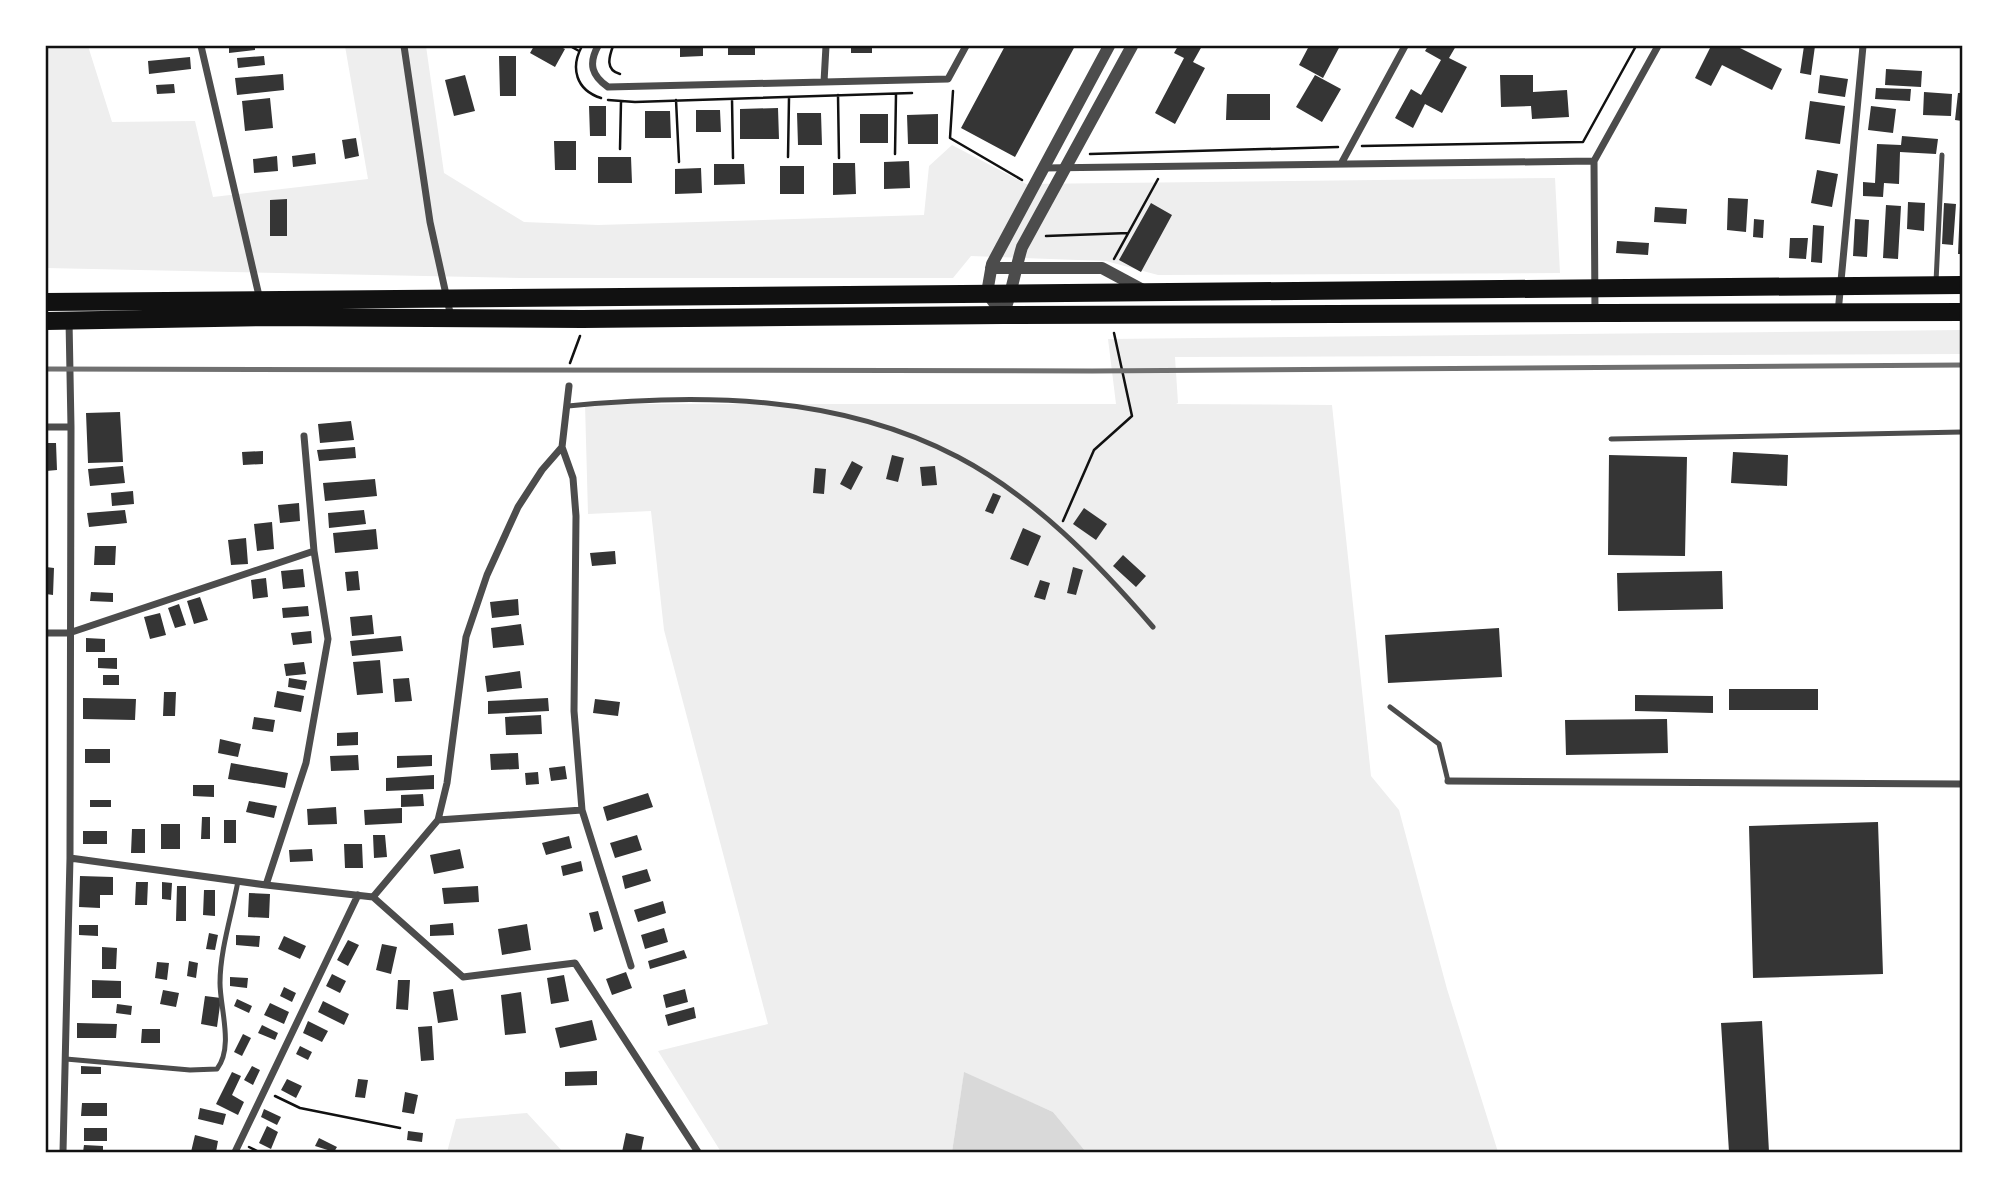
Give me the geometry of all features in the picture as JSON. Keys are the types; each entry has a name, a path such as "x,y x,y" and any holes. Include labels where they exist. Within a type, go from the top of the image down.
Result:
{"highway":[{"path":"46,321 448,299 1962,285"},
{"path":"46,302 451,317 582,319 1962,312"}],"street":[{"path":"201,46 263,309"},
{"path":"404,46 430,222 451,317"},
{"path":"598,46 594,53 592,69 598,80 608,87 948,79 966,46"},
{"path":"824,82 826,46"},
{"path":"1003,315 987,293 991,268 1109,46"},
{"path":"1003,315 1012,293 1022,247 1132,46"},
{"path":"1341,164 1405,46"},
{"path":"1595,314 1594,161 1658,46"},
{"path":"1838,314 1863,46"},
{"path":"1042,168 1594,161"},
{"path":"991,268 1102,268 1145,292"},
{"path":"63,1153 71,858 71,427 68,302"},
{"path":"569,386 562,447 573,478 576,516 574,711 582,810 631,966"},
{"path":"46,427 71,427"},
{"path":"266,885 306,764 328,639 314,551 304,436"},
{"path":"373,897 438,820 447,783 466,637 487,575 518,507 542,470 562,447"},
{"path":"46,633 69,633 314,551"},
{"path":"1448,780 1962,784"},
{"path":"438,820 582,810"},
{"path":"71,858 373,897 463,977 575,963 698,1153"},
{"path":"235,1153 358,895"}],"lane":[{"path":"1936,286 1942,155"},
{"path":"568,406 648,399 726,399 805,408 865,421 912,436 960,458 1008,488 1108,577 1153,627"},
{"path":"1611,439 1962,432"},
{"path":"1390,707 1439,744 1448,780"},
{"path":"66,1059 190,1070 217,1069 222,1060 226,1034 220,986 221,970 238,881"}],"path":[{"path":"570,46 579,51"},
{"path":"613,46 609,65 615,72 626,75"},
{"path":"1082,168 1090,154 1583,142 1636,46"},
{"path":"953,92 950,138 1033,186"},
{"path":"895,154 896,94"},
{"path":"838,95 839,158"},
{"path":"788,157 789,97"},
{"path":"732,99 733,158"},
{"path":"676,100 679,162"},
{"path":"620,149 621,101"},
{"path":"1108,271 1173,151"},
{"path":"1052,225 1046,237 1128,233"},
{"path":"570,363 580,336 582,319"},
{"path":"1059,531 1094,450 1132,416 1114,331"},
{"path":"265,1091 300,1108 400,1128"}],"shaded area":[{"path":"46,46 88,46 112,122 195,121 213,197 368,179 345,46 426,46 444,173 524,222 598,225 924,215 929,166 952,145 1026,184 1555,178 1560,273 1158,275 1106,261 971,256 953,278 521,278 46,268"},
{"path":"1962,330 1962,354 1175,357 1176,404 1332,405 1371,776 1399,810 1447,989 1498,1152 1086,1152 1053,1112 964,1073 952,1152 721,1152 658,1051 768,1024 664,630 651,511 588,514 585,404 1116,404 1108,339"},
{"path":"964,1072 1053,1112 1086,1152 952,1152"},
{"path":"527,1113 563,1152 447,1152 456,1119"}],"building":[{"path":"229,46 255,46 255,50 229,53"},
{"path":"534,46 559,46 565,49 555,67 530,53"},
{"path":"680,46 703,46 703,56 680,57"},
{"path":"728,46 755,46 755,55 728,55"},
{"path":"851,46 872,46 872,53 851,53"},
{"path":"1005,46 1075,46 1015,157 961,128"},
{"path":"1178,46 1202,46 1193,62 1205,68 1175,124 1155,113 1184,58 1174,53"},
{"path":"1309,46 1340,46 1323,78 1299,65"},
{"path":"1428,46 1456,46 1449,58 1467,67 1442,113 1425,104 1413,128 1395,118 1411,89 1421,95 1441,60 1425,51"},
{"path":"1711,46 1736,46 1782,69 1772,90 1722,65 1711,86 1695,78"},
{"path":"1804,46 1815,46 1811,75 1800,73"},
{"path":"264,56 265,65 238,68 237,58"},
{"path":"499,56 516,56 516,96 500,96"},
{"path":"190,57 191,69 149,74 148,61"},
{"path":"1886,69 1922,71 1921,87 1885,85"},
{"path":"283,74 284,90 237,95 235,78"},
{"path":"465,75 475,111 454,116 445,80"},
{"path":"1315,75 1341,89 1322,122 1296,107"},
{"path":"1500,75 1533,75 1533,92 1567,90 1569,117 1532,119 1531,106 1501,107"},
{"path":"1820,75 1848,79 1845,97 1818,93"},
{"path":"174,84 175,93 157,94 156,85"},
{"path":"1876,88 1911,89 1910,101 1875,99"},
{"path":"1924,92 1952,94 1951,116 1923,115"},
{"path":"1958,93 1962,93 1962,121 1955,120"},
{"path":"1227,94 1270,94 1270,120 1226,120"},
{"path":"270,98 273,128 245,131 242,101"},
{"path":"1810,101 1845,106 1840,144 1805,139"},
{"path":"589,106 606,106 606,136 590,136"},
{"path":"1871,106 1896,109 1893,133 1868,130"},
{"path":"778,108 779,139 740,139 740,109"},
{"path":"696,110 720,110 721,132 696,132"},
{"path":"645,111 670,111 671,138 645,138"},
{"path":"797,113 821,113 822,145 798,145"},
{"path":"860,114 888,114 888,143 860,143"},
{"path":"938,114 938,144 908,144 907,115"},
{"path":"1902,136 1938,139 1936,154 1900,152 1899,184 1884,183 1883,197 1863,196 1863,182 1875,183 1877,144 1901,145"},
{"path":"356,138 359,156 345,159 342,140"},
{"path":"554,141 576,141 576,170 555,170"},
{"path":"315,153 316,164 293,167 292,156"},
{"path":"277,156 278,171 254,173 253,159"},
{"path":"598,157 631,157 632,183 598,183"},
{"path":"909,161 910,188 884,189 884,162"},
{"path":"833,163 855,163 856,194 833,195"},
{"path":"714,164 744,164 745,184 714,185"},
{"path":"780,166 804,166 804,194 780,194"},
{"path":"701,168 702,193 675,194 675,169"},
{"path":"1817,170 1838,174 1832,207 1811,203"},
{"path":"1728,198 1748,199 1746,232 1727,230"},
{"path":"287,199 287,236 270,236 270,200"},
{"path":"1908,202 1925,203 1924,231 1907,229"},
{"path":"1151,203 1172,215 1141,272 1119,260"},
{"path":"1944,203 1956,204 1953,245 1942,244"},
{"path":"1886,205 1901,206 1898,259 1883,258"},
{"path":"1960,206 1962,254 1958,254"},
{"path":"1655,207 1687,209 1686,224 1654,222"},
{"path":"1754,219 1764,220 1763,238 1753,237"},
{"path":"1855,219 1869,220 1867,257 1853,256"},
{"path":"1813,225 1824,226 1822,263 1811,262"},
{"path":"1790,238 1808,238 1806,259 1789,258"},
{"path":"1617,241 1649,243 1648,255 1616,253"},
{"path":"120,412 123,462 88,463 86,413"},
{"path":"351,421 354,440 320,443 318,424"},
{"path":"46,443 56,443 57,470 46,471"},
{"path":"355,447 356,458 319,461 317,450"},
{"path":"263,451 263,464 243,465 242,452"},
{"path":"1733,452 1788,455 1787,486 1731,483"},
{"path":"892,455 904,458 898,482 886,479"},
{"path":"1609,455 1687,457 1685,556 1608,555"},
{"path":"852,461 863,467 851,490 840,484"},
{"path":"123,466 125,483 90,486 88,469"},
{"path":"935,466 937,485 922,486 920,467"},
{"path":"815,468 826,469 824,494 813,493"},
{"path":"375,479 377,496 325,501 323,483"},
{"path":"133,491 134,504 112,506 111,493"},
{"path":"993,493 1001,496 993,514 985,511"},
{"path":"299,503 300,521 280,523 278,505"},
{"path":"1084,508 1107,524 1096,540 1073,524"},
{"path":"125,510 127,523 89,527 87,513"},
{"path":"364,510 366,524 329,528 328,513"},
{"path":"272,522 274,549 257,551 254,524"},
{"path":"1023,528 1041,536 1028,566 1010,559"},
{"path":"376,529 378,549 335,553 333,533"},
{"path":"246,538 248,564 231,565 228,540"},
{"path":"95,546 116,546 115,565 94,565"},
{"path":"615,551 616,564 592,566 590,553"},
{"path":"1123,555 1146,576 1136,587 1113,566"},
{"path":"46,567 54,568 53,595 46,594"},
{"path":"1073,567 1083,570 1076,595 1067,593"},
{"path":"303,569 305,587 283,589 281,571"},
{"path":"358,571 360,590 347,591 345,572"},
{"path":"1722,571 1723,609 1618,611 1617,573"},
{"path":"266,578 268,597 253,599 251,580"},
{"path":"1040,580 1050,583 1045,600 1034,597"},
{"path":"91,592 113,593 113,602 90,601"},
{"path":"200,597 208,620 194,624 187,601"},
{"path":"518,599 519,615 492,618 490,602"},
{"path":"179,604 186,625 175,628 168,608"},
{"path":"308,606 309,616 283,618 282,608"},
{"path":"160,613 166,635 150,639 144,617"},
{"path":"372,615 374,634 352,636 350,617"},
{"path":"521,624 524,645 493,648 491,628"},
{"path":"1499,628 1502,677 1388,683 1385,635"},
{"path":"311,631 312,643 293,645 291,633"},
{"path":"401,636 403,651 352,656 350,641"},
{"path":"86,638 105,639 105,652 86,652"},
{"path":"98,658 117,658 117,669 98,668"},
{"path":"380,660 383,693 357,695 353,662"},
{"path":"304,662 306,674 286,676 284,664"},
{"path":"520,671 522,688 487,692 485,676"},
{"path":"103,675 119,675 119,685 103,685"},
{"path":"289,678 307,681 305,690 288,687"},
{"path":"409,678 412,701 395,702 393,679"},
{"path":"1729,689 1818,689 1818,710 1729,710"},
{"path":"277,691 304,696 301,712 274,707"},
{"path":"164,692 176,692 175,716 163,716"},
{"path":"1635,695 1713,696 1713,713 1635,711"},
{"path":"83,698 136,699 135,720 83,719"},
{"path":"548,698 549,711 488,714 488,701"},
{"path":"595,699 620,702 618,716 593,713"},
{"path":"541,715 542,734 506,735 505,717"},
{"path":"254,717 275,720 273,732 252,729"},
{"path":"1667,719 1668,753 1566,755 1565,720"},
{"path":"358,732 358,745 337,746 337,733"},
{"path":"220,739 241,744 238,757 218,753"},
{"path":"85,749 110,749 110,763 85,763"},
{"path":"518,753 519,769 491,770 490,754"},
{"path":"358,755 359,770 331,771 330,756"},
{"path":"432,755 432,766 397,768 397,756"},
{"path":"231,763 288,773 285,788 228,779"},
{"path":"565,766 567,779 551,781 549,768"},
{"path":"538,772 539,784 526,785 525,773"},
{"path":"434,775 434,789 386,791 386,778"},
{"path":"193,785 214,785 214,797 193,796"},
{"path":"648,793 653,807 607,821 603,807"},
{"path":"423,794 424,806 401,807 401,795"},
{"path":"90,800 111,800 111,807 90,807"},
{"path":"249,801 277,806 274,818 246,812"},
{"path":"336,807 337,824 308,825 307,809"},
{"path":"402,808 402,823 365,825 364,810"},
{"path":"202,817 210,817 210,839 201,839"},
{"path":"224,820 236,820 236,843 224,843"},
{"path":"1878,822 1883,974 1753,978 1749,826"},
{"path":"161,824 180,824 180,849 161,849"},
{"path":"132,829 145,829 145,853 131,853"},
{"path":"83,831 107,831 107,844 83,844"},
{"path":"373,835 385,835 387,857 374,858"},
{"path":"637,835 642,850 615,858 610,843"},
{"path":"569,836 572,848 546,855 542,843"},
{"path":"344,844 362,844 363,868 345,868"},
{"path":"312,849 313,861 290,862 289,850"},
{"path":"460,849 464,868 434,874 430,855"},
{"path":"581,861 583,871 563,876 561,866"},
{"path":"647,869 651,881 625,889 622,876"},
{"path":"80,876 113,877 113,895 100,895 100,908 79,907"},
{"path":"136,882 148,882 147,905 135,905"},
{"path":"162,882 172,883 171,900 162,899"},
{"path":"177,886 186,886 186,921 176,921"},
{"path":"478,886 479,902 444,904 442,888"},
{"path":"204,890 215,890 215,916 203,915"},
{"path":"249,893 270,894 269,918 248,917"},
{"path":"663,901 666,913 638,922 634,910"},
{"path":"598,911 603,929 594,932 589,913"},
{"path":"453,923 454,935 430,936 430,925"},
{"path":"527,924 531,950 502,955 498,929"},
{"path":"79,925 98,925 98,936 79,935"},
{"path":"664,928 668,942 645,949 641,935"},
{"path":"209,933 218,935 215,950 206,949"},
{"path":"236,935 260,936 259,947 236,945"},
{"path":"284,936 306,946 300,959 278,949"},
{"path":"348,940 359,945 348,966 337,960"},
{"path":"382,944 397,947 391,974 376,970"},
{"path":"102,947 117,948 116,969 102,969"},
{"path":"684,950 687,958 650,969 648,961"},
{"path":"189,961 198,963 196,978 187,976"},
{"path":"157,962 169,963 167,980 155,978"},
{"path":"626,972 632,988 612,995 606,979"},
{"path":"332,974 346,981 340,993 326,986"},
{"path":"564,975 569,1001 551,1004 547,978"},
{"path":"230,977 248,978 247,988 230,986"},
{"path":"92,980 121,981 121,998 92,998"},
{"path":"398,980 410,980 408,1010 396,1009"},
{"path":"284,987 296,993 292,1002 280,996"},
{"path":"453,989 458,1020 438,1023 433,992"},
{"path":"685,989 688,1002 666,1008 663,995"},
{"path":"163,990 179,993 176,1007 160,1004"},
{"path":"521,992 526,1033 505,1035 501,995"},
{"path":"205,996 221,998 217,1027 201,1024"},
{"path":"237,999 252,1006 249,1013 234,1006"},
{"path":"323,1001 349,1014 344,1025 318,1012"},
{"path":"270,1003 289,1012 284,1024 264,1015"},
{"path":"117,1004 132,1006 131,1015 116,1013"},
{"path":"694,1007 696,1018 668,1026 665,1015"},
{"path":"592,1020 597,1040 560,1048 555,1028"},
{"path":"308,1021 328,1031 322,1042 303,1033"},
{"path":"1762,1021 1769,1152 1729,1152 1721,1023"},
{"path":"77,1023 117,1024 116,1038 77,1038"},
{"path":"262,1025 278,1033 275,1040 258,1033"},
{"path":"432,1026 434,1060 421,1061 418,1027"},
{"path":"142,1029 160,1029 160,1043 141,1043"},
{"path":"243,1034 251,1038 242,1056 234,1052"},
{"path":"300,1046 312,1052 308,1060 296,1054"},
{"path":"81,1066 101,1067 101,1074 81,1074"},
{"path":"252,1066 260,1070 253,1085 244,1080"},
{"path":"597,1071 597,1085 565,1086 565,1072"},
{"path":"232,1072 241,1076 232,1095 244,1102 238,1115 216,1104"},
{"path":"287,1079 302,1086 296,1098 281,1090"},
{"path":"358,1079 368,1080 365,1098 355,1097"},
{"path":"405,1092 418,1095 414,1114 402,1112"},
{"path":"82,1103 107,1103 107,1116 81,1116"},
{"path":"200,1108 226,1114 223,1125 198,1119"},
{"path":"264,1109 281,1117 277,1125 261,1117"},
{"path":"267,1126 278,1132 271,1149 259,1143"},
{"path":"84,1128 107,1128 107,1141 84,1141"},
{"path":"408,1131 423,1133 422,1142 407,1140"},
{"path":"626,1133 644,1137 641,1152 622,1152"},
{"path":"195,1135 218,1141 216,1152 191,1152"},
{"path":"319,1138 337,1147 334,1152 315,1146"},
{"path":"84,1145 103,1146 103,1152 83,1152"}],"railway":[{"path":"46,369 1092,371 1962,365"}]}
